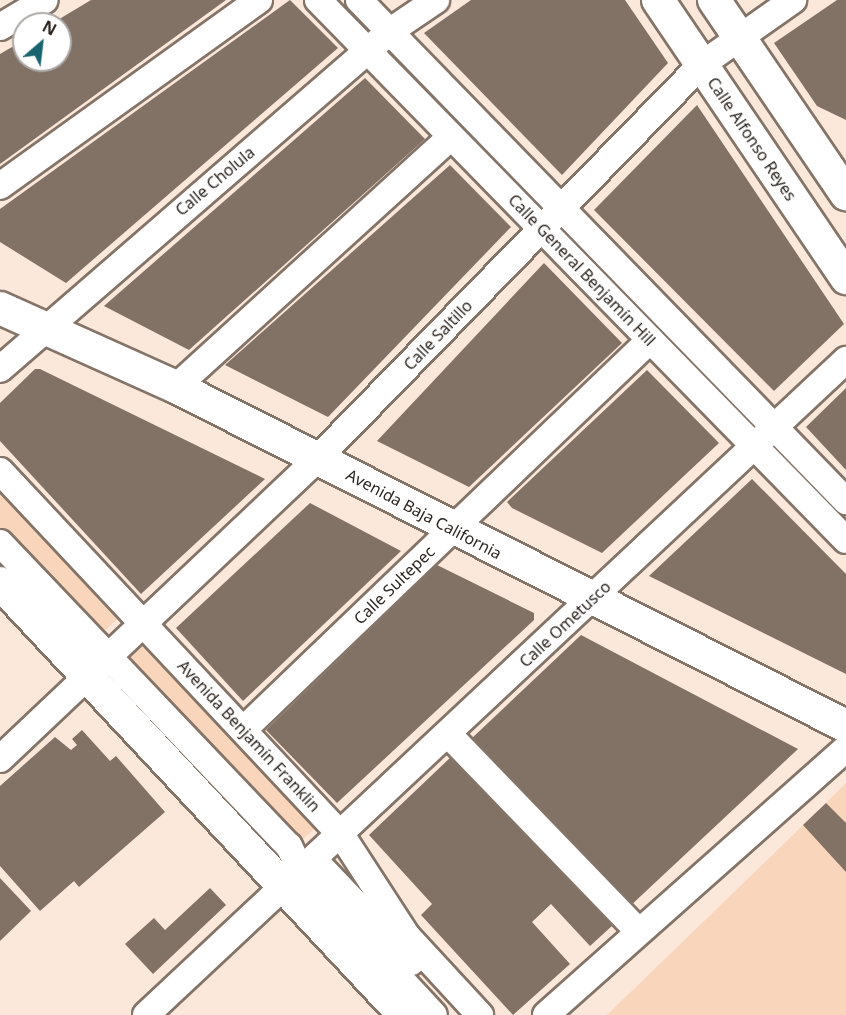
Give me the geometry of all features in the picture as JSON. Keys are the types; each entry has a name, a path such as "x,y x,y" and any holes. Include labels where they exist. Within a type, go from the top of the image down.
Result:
{"main road":[{"name":"Calle Alfonso Reyes","path":"658,0 846,278"},
{"path":"714,0 846,194"},
{"name":"Avenida Baja California","path":"16,310 318,458 451,530 846,726"},
{"path":"0,583 99,669 300,873 404,1015"}],"street":[{"path":"0,27 45,0"},
{"path":"0,186 259,0"},
{"name":"Calle General Benjamín Hill","path":"318,0 846,540"},
{"name":"Calle General Benjamín Hill","path":"359,0 846,501"},
{"name":"Calle Cholula","path":"0,369 16,310 367,51 389,32 436,0"},
{"name":"Calle Saltillo","path":"0,759 145,626 318,458 701,65 792,0"},
{"path":"176,387 451,137"},
{"name":"Calle Sultepec","path":"243,730 650,340"},
{"name":"Calle Ometusco","path":"146,1015 342,836 591,600 771,425 846,360"},
{"name":"Avenida Benjamín Franklin","path":"0,471 342,836 407,936 480,1015"},
{"path":"0,543 99,669 289,846 300,873 434,1015"},
{"path":"448,734 638,931"},
{"path":"546,1015 638,931 846,749"},
{"path":"300,873 460,1015"}],"shaded area":[{"path":"0,480 124,613 99,636 0,530"},
{"path":"145,637 320,824 294,847 121,659"},
{"path":"846,783 846,1015 607,1015 826,803"}],"building":[{"path":"91,0 226,0 0,164 0,54 12,47 12,72 72,72 71,12"},
{"path":"290,0 338,48 66,283 0,242 0,209"},
{"path":"471,0 625,0 668,63 562,175 424,33"},
{"path":"837,0 846,0 846,120 817,106 774,43"},
{"path":"365,78 425,139 189,350 104,306"},
{"path":"697,105 844,324 774,391 594,210"},
{"path":"450,165 511,227 328,417 225,365"},
{"path":"544,263 622,343 469,487 377,441"},
{"path":"35,369 40,369 265,479 141,594 0,441 0,403"},
{"path":"647,370 719,443 602,553 512,508 507,502"},
{"path":"846,388 846,470 806,427"},
{"path":"752,479 846,574 846,674 649,576"},
{"path":"310,503 401,551 243,701 176,628"},
{"path":"437,565 534,613 534,620 337,803 266,730"},
{"path":"581,635 798,749 628,908 471,739"},
{"path":"82,730 110,761 116,756 165,812 79,887 74,881 40,911 0,866 0,786 55,737 71,750 77,745 72,739"},
{"path":"452,756 613,925 590,946 551,904 532,922 570,964 513,1015 421,915 432,904 369,835"},
{"path":"826,803 846,823 846,872 803,825"},
{"path":"0,878 31,911 0,941"},
{"path":"210,888 226,905 153,974 125,944 154,918 165,930"}]}
